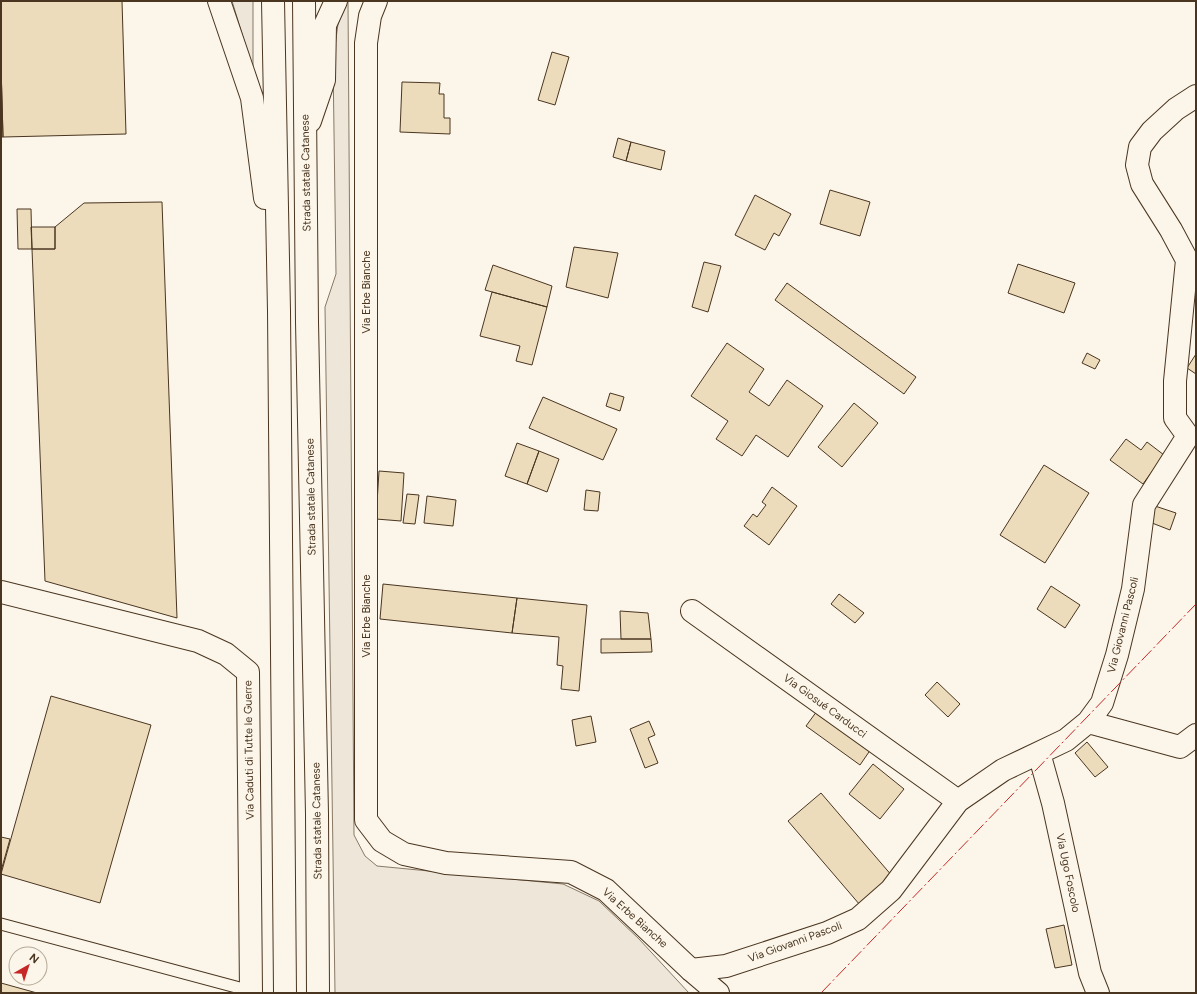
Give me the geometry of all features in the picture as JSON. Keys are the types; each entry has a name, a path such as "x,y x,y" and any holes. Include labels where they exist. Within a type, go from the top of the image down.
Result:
{"street":[{"path":"219,1 252,98 279,311"},
{"path":"273,1 279,311 285,993"},
{"name":"Strada statale Catanese","path":"304,1 307,322 317,814 318,993"},
{"path":"305,136 324,80 326,25 336,1"},
{"name":"Via Erbe Bianche","path":"376,1 370,16 366,43 366,820 382,841 404,854 446,863 571,872 606,890 691,970 718,993"},
{"name":"Via Giovanni Pascoli","path":"691,970 726,966 827,933 858,919 891,890 958,802 1003,770 1066,740 1088,722 1102,703 1117,655 1133,589 1144,505 1188,436 1176,418 1175,381 1187,260 1171,230 1142,184 1137,165 1140,147 1152,131 1176,109 1196,96"},
{"name":"Via Caduti di Tutte le Guerre","path":"1,592 198,641 226,654 248,672 251,992"},
{"name":"Via Giosué Carducci","path":"692,611 958,802"},
{"path":"1088,722 1180,748 1196,735"},
{"name":"Via Ugo Foscolo","path":"1039,753 1053,803 1090,973 1098,993"}],"lane":[{"path":"1,924 251,992"}],"shaded area":[{"path":"232,1 253,1 253,70"},
{"path":"346,1 348,1 354,835 365,856 377,866 563,884 599,901 639,939 689,993 335,993 325,307 336,274 333,60 338,24"}],"building":[{"path":"1,1 122,1 126,134 3,137"},
{"path":"552,52 569,57 555,105 538,100"},
{"path":"1,65 3,137 1,137"},
{"path":"402,82 440,83 439,94 444,94 444,118 450,118 450,134 400,132"},
{"path":"618,138 631,142 626,161 613,157"},
{"path":"631,142 665,151 661,170 626,161"},
{"path":"830,190 870,202 860,236 820,224"},
{"path":"755,195 791,214 779,236 774,233 765,250 735,235"},
{"path":"162,202 177,618 45,581 32,249 55,249 55,227 84,203"},
{"path":"17,209 31,209 32,249 18,249"},
{"path":"31,227 55,227 55,249 32,249"},
{"path":"574,247 618,253 608,298 566,287"},
{"path":"704,262 721,266 708,312 692,307"},
{"path":"1018,264 1075,283 1064,313 1008,293"},
{"path":"493,265 552,286 547,307 485,290"},
{"path":"787,283 916,377 904,394 775,300"},
{"path":"492,292 547,307 532,365 516,361 520,346 480,336"},
{"path":"727,343 764,369 749,392 769,406 787,380 823,406 788,457 756,435 742,456 716,439 728,421 691,396"},
{"path":"1087,353 1100,360 1095,369 1082,363"},
{"path":"1196,354 1196,374 1187,368"},
{"path":"610,393 624,397 620,411 606,406"},
{"path":"543,397 617,429 603,460 529,428"},
{"path":"854,403 878,423 842,467 818,447"},
{"path":"1126,439 1141,450 1147,442 1164,455 1143,484 1110,460"},
{"path":"517,443 539,451 527,484 505,476"},
{"path":"539,451 559,459 547,492 527,484"},
{"path":"1044,465 1089,493 1045,563 1000,535"},
{"path":"379,471 404,473 401,521 376,519"},
{"path":"772,487 797,506 769,545 744,526 753,514 757,517 766,505 762,502"},
{"path":"586,490 600,492 598,511 584,510"},
{"path":"407,494 419,495 415,524 403,523"},
{"path":"427,496 456,500 453,526 424,523"},
{"path":"1155,506 1176,513 1170,530 1152,523"},
{"path":"383,584 517,598 512,633 380,619"},
{"path":"1051,586 1080,605 1065,628 1037,609"},
{"path":"839,594 864,613 855,623 831,604"},
{"path":"517,598 587,605 579,691 561,689 563,666 557,665 559,637 512,633"},
{"path":"620,611 648,613 651,639 621,639"},
{"path":"601,639 651,639 652,652 601,653"},
{"path":"937,682 960,704 948,717 925,695"},
{"path":"51,696 151,725 100,903 1,874"},
{"path":"817,711 871,749 860,765 806,726"},
{"path":"591,716 596,742 576,746 572,720"},
{"path":"649,721 655,735 648,738 658,763 645,768 630,729"},
{"path":"1087,742 1108,767 1095,777 1075,753"},
{"path":"873,764 904,789 880,819 849,794"},
{"path":"821,793 893,877 860,905 788,821"},
{"path":"1,837 10,839 1,871"},
{"path":"1064,925 1072,965 1055,968 1046,929"},
{"path":"1,983 37,993 1,993"}],"power":[{"path":"821,993 1196,604"}]}
